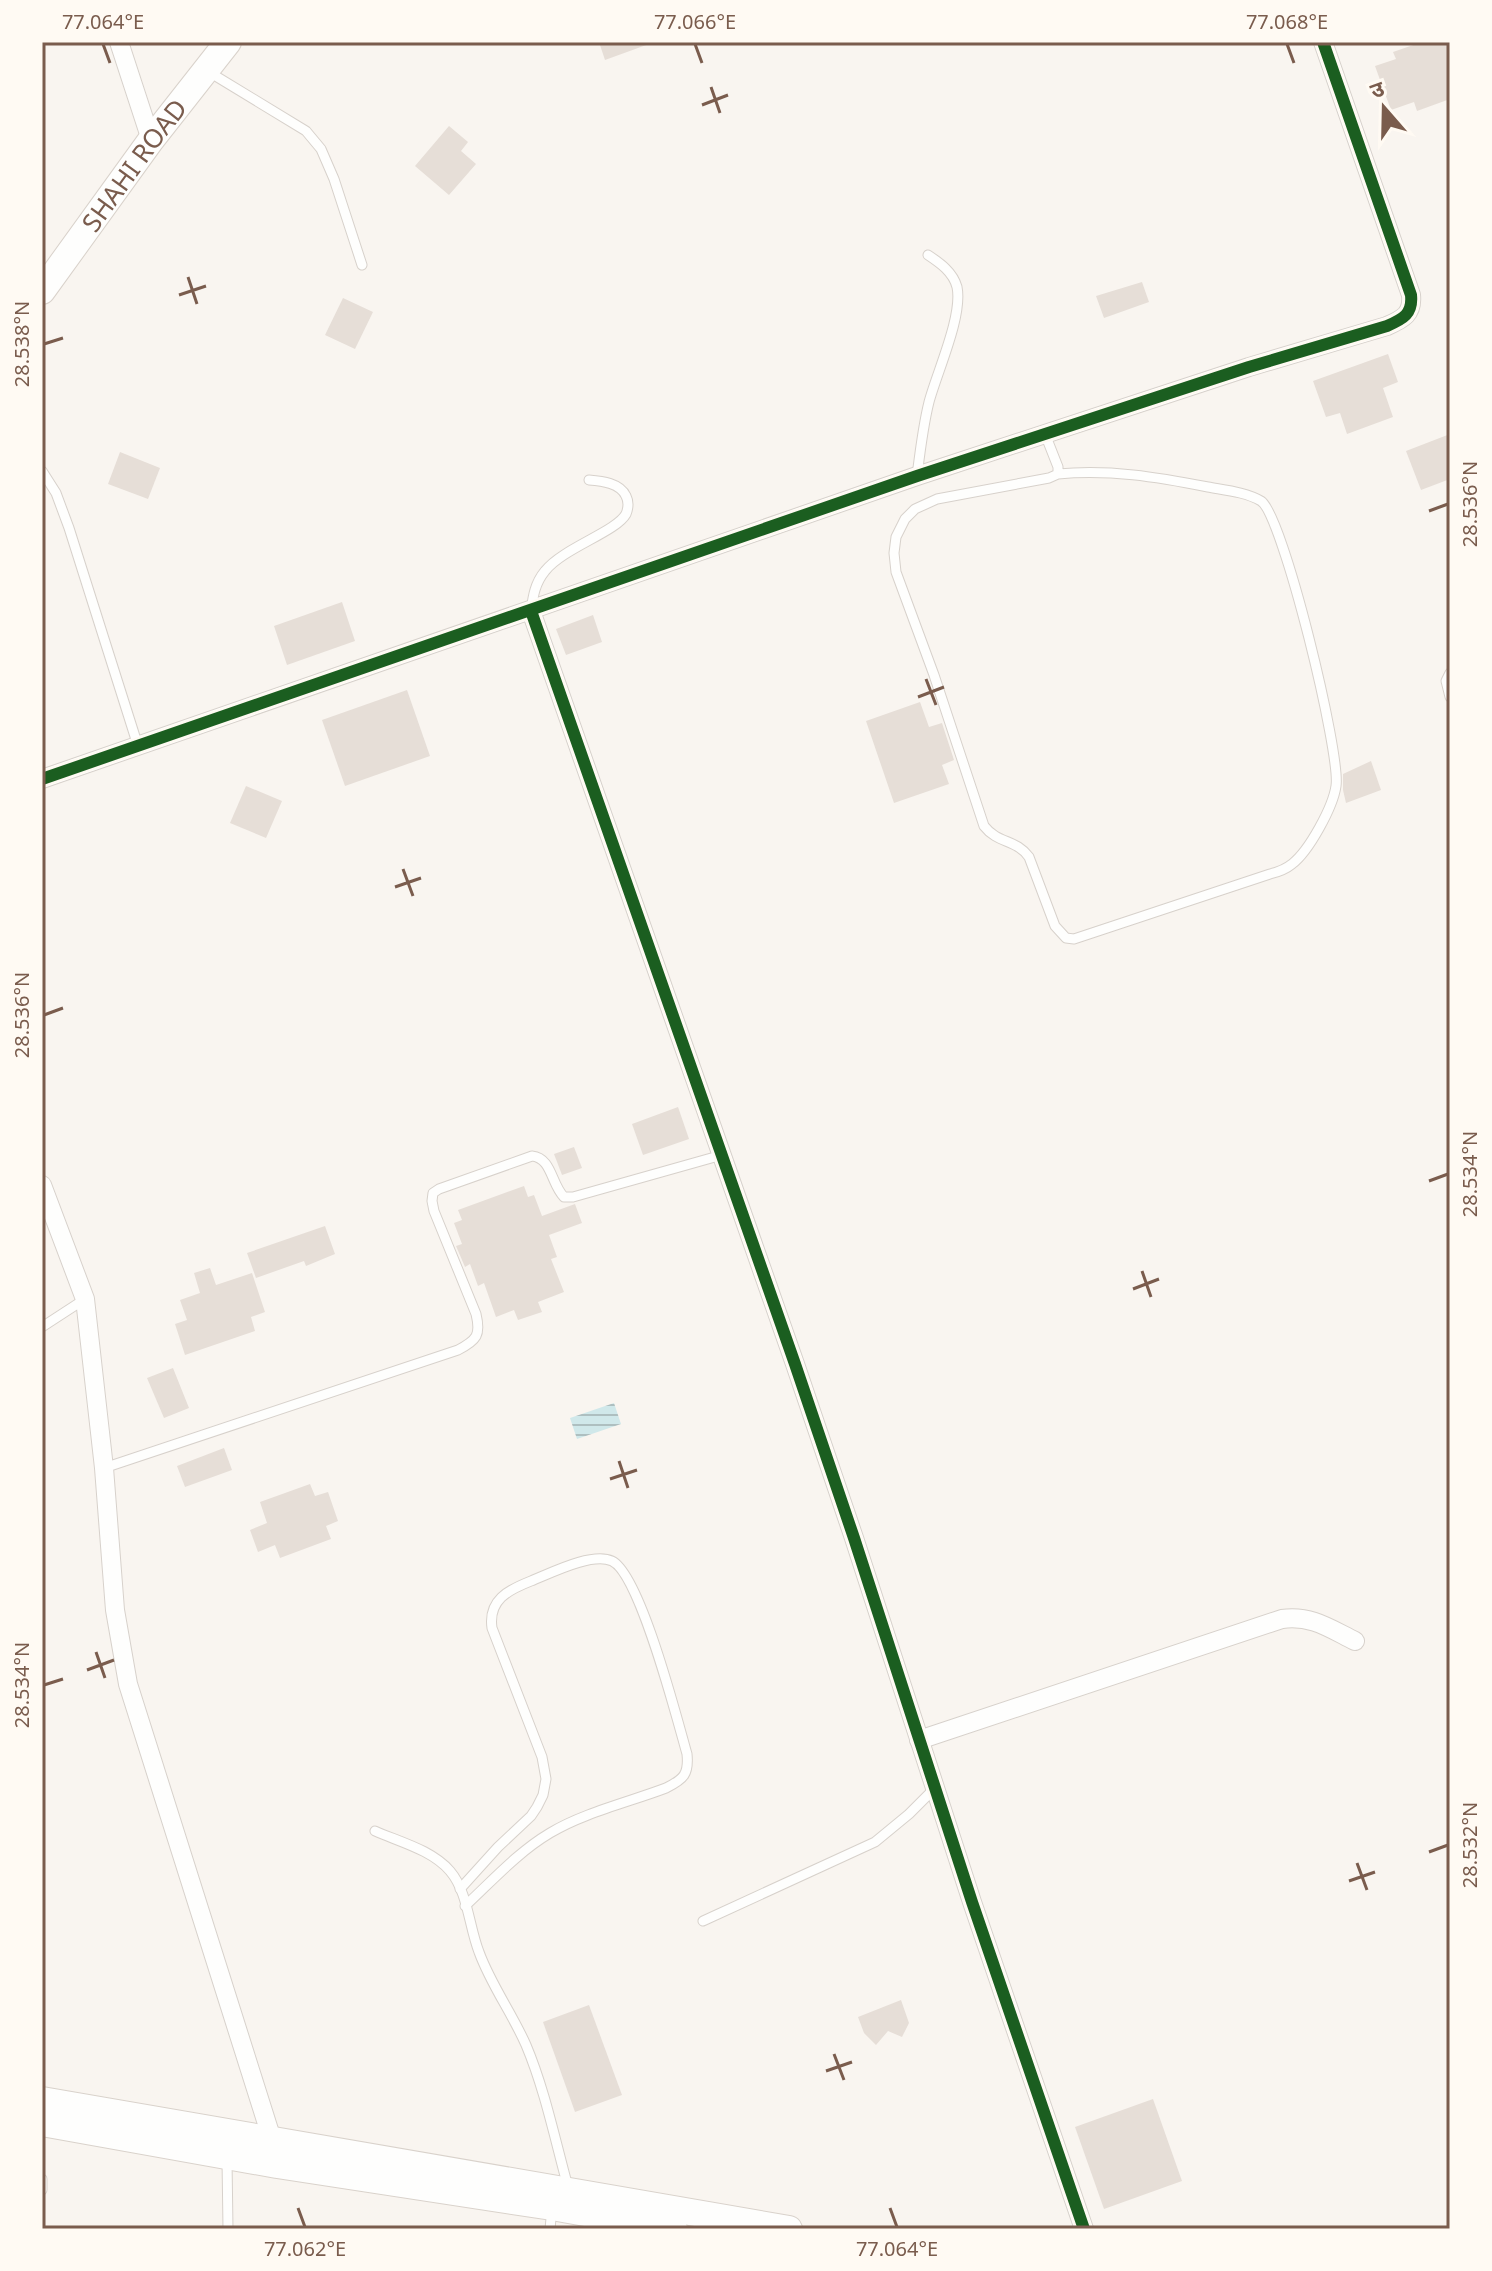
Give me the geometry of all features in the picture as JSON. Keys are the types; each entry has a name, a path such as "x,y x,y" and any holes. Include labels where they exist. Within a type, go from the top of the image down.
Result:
{"main road":[{"name":"SHAHI ROAD","path":"42,291 151,140 228,42"},
{"path":"42,2100 276,2153 622,2216 674,2229"},
{"path":"42,2123 227,2157 276,2153"},
{"path":"622,2216 789,2229"}],"street":[{"path":"119,42 151,140"},
{"path":"42,779 917,476 1249,367 1387,326 1403,318 1410,312 1411,295 1323,42"},
{"path":"531,611 849,1523 1084,2229"},
{"path":"42,1185 85,1299 104,1468 115,1610 128,1684 276,2153"},
{"path":"919,1740 1282,1619 1311,1619 1355,1641"}],"lane":[{"path":"206,70 306,131 321,149 362,265"},
{"path":"917,476 928,406 958,302 951,275 928,255"},
{"path":"1045,434 1058,474"},
{"path":"42,471 56,493 69,528 138,746"},
{"path":"1110,472 1152,476 1235,493 1261,501 1268,508 1322,687 1337,773 1333,797 1325,816 1303,854 1293,864 1074,939 1066,938 1055,926 1029,857 1023,849 992,836 984,826 896,572 894,553 896,537 905,519 915,509 937,499 1058,474 1110,472"},
{"path":"531,611 535,587 556,559 612,526 626,514 628,503 622,489 589,480"},
{"path":"1450,673 1446,681 1450,697"},
{"path":"104,1468 458,1350 471,1343 478,1335 479,1326 434,1211 433,1193 439,1189 532,1156 546,1162 559,1192 564,1197 573,1197 722,1155"},
{"path":"42,1327 85,1299"},
{"path":"460,1889 531,1816 543,1795 546,1779 542,1757 492,1628 490,1616 495,1605 518,1586 593,1559 611,1560 622,1568 644,1613 687,1754 685,1776 666,1788 570,1822 551,1832 532,1845 465,1906"},
{"path":"703,1921 875,1842 935,1788"},
{"path":"375,1831 441,1861 453,1874 478,1951 526,2046 541,2087 559,2205"},
{"path":"227,2157 228,2229"},
{"path":"42,2179 42,2190"}],"water":[{"path":"614,1403 621,1424 577,1439 570,1418"}],"building":[{"path":"599,42 649,42 649,44 605,60"},
{"path":"1422,42 1450,42 1450,99 1417,111 1414,102 1391,110 1375,66 1396,59 1393,52"},
{"path":"449,126 468,142 461,151 476,164 449,195 415,166"},
{"path":"1142,282 1149,302 1104,318 1096,296"},
{"path":"343,298 373,312 355,349 325,335"},
{"path":"1388,354 1398,382 1383,388 1393,417 1347,434 1340,413 1326,417 1313,381"},
{"path":"1450,434 1450,479 1421,490 1406,451"},
{"path":"120,452 160,468 148,499 108,484"},
{"path":"342,602 355,641 287,665 274,626"},
{"path":"593,615 602,642 566,655 556,629"},
{"path":"407,690 430,756 345,786 322,720"},
{"path":"920,702 929,727 942,723 954,760 942,765 949,784 894,803 866,721"},
{"path":"1371,761 1381,790 1346,803 1343,774"},
{"path":"246,786 282,801 266,838 230,823"},
{"path":"678,1107 689,1139 643,1155 632,1124"},
{"path":"574,1147 582,1168 562,1175 554,1154"},
{"path":"524,1186 528,1197 534,1195 542,1216 575,1204 582,1223 549,1235 557,1257 551,1259 564,1292 538,1302 542,1312 518,1320 514,1310 496,1317 484,1283 478,1286 470,1264 465,1267 456,1246 462,1244 454,1223 462,1220 458,1210"},
{"path":"325,1226 335,1254 306,1266 304,1261 256,1278 247,1253"},
{"path":"210,1268 216,1285 252,1273 265,1312 251,1317 255,1331 185,1355 175,1324 187,1320 180,1300 200,1293 194,1273"},
{"path":"173,1368 189,1408 164,1418 147,1378"},
{"path":"224,1448 232,1470 185,1487 177,1466"},
{"path":"310,1484 315,1496 328,1492 338,1521 326,1526 331,1539 280,1558 275,1545 258,1552 250,1530 267,1523 260,1502"},
{"path":"901,2000 909,2023 902,2037 888,2031 876,2045 864,2033 858,2017"},
{"path":"589,2005 622,2095 575,2112 543,2022"},
{"path":"1153,2099 1182,2181 1104,2209 1075,2127"}],"cycle path":[{"path":"42,779 917,476 1398,321 1409,311 1411,295 1323,42"},
{"path":"531,611 795,1364 972,1902 1084,2229"}]}
